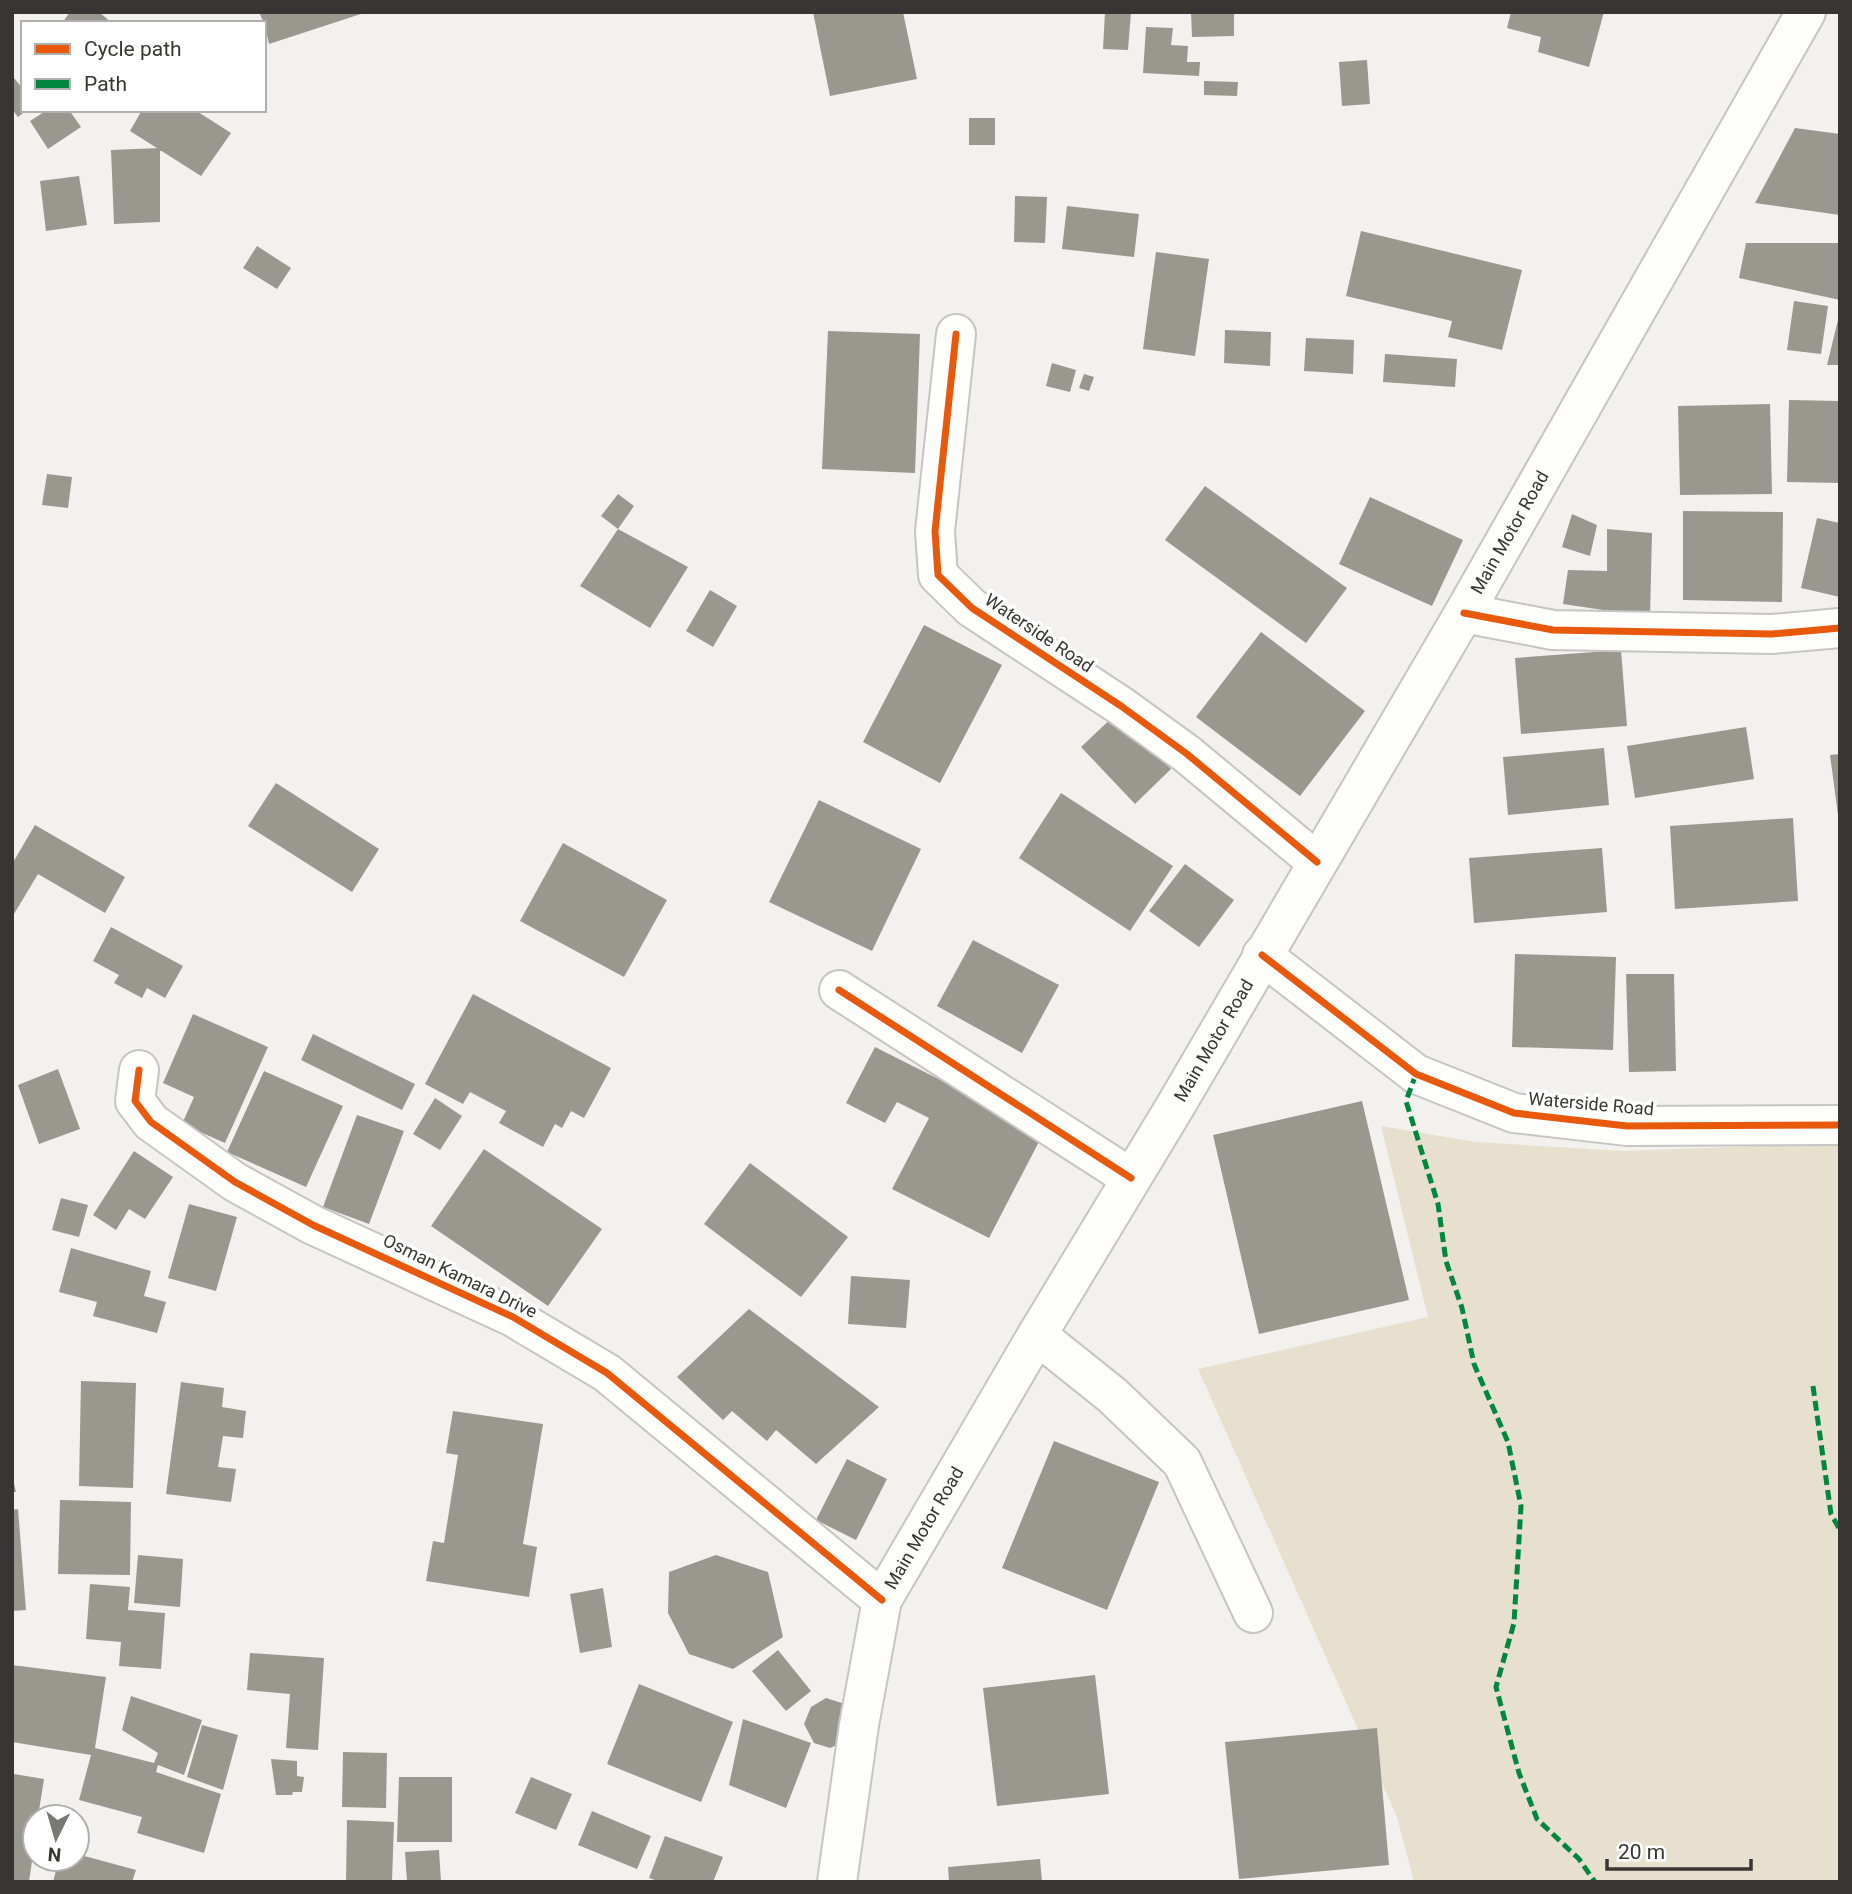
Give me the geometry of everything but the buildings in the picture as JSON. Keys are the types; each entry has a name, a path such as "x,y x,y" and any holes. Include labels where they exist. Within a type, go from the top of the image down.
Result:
{"street":[{"name":"Main Motor Road","path":"837,1882 859,1725 882,1600 1464,613 1806,12"},
{"name":"Waterside Road","path":"956,334 935,531 938,575 972,608 1121,706 1187,754 1317,862"},
{"path":"1464,613 1553,630 1772,634 1840,628"},
{"name":"Waterside Road","path":"1262,955 1416,1074 1514,1113 1627,1126 1840,1125"},
{"path":"839,990 1131,1178"},
{"name":"Osman Kamara Drive","path":"139,1070 135,1101 151,1122 235,1182 313,1225 513,1317 607,1373 882,1600"},
{"path":"1037,1335 1112,1395 1182,1462 1253,1612"}],"shaded area":[{"path":"1381,1126 1476,1142 1623,1151 1840,1143 1840,1882 1414,1882 1397,1817 1198,1369 1428,1317"}],"marked path":[{"path":"1416,1074 1406,1101 1438,1204 1446,1261 1462,1308 1474,1364 1508,1442 1521,1506 1514,1623 1496,1687 1519,1773 1537,1819 1579,1859 1595,1882"},
{"path":"1813,1386 1831,1514 1840,1530"}],"cycle path":[{"path":"956,334 935,531 938,575 972,608 1121,706 1187,754 1317,862"},
{"path":"1464,613 1553,630 1772,634 1840,628"},
{"path":"1262,955 1416,1074 1514,1113 1627,1126 1840,1125"},
{"path":"839,990 1131,1178"},
{"path":"139,1070 135,1101 151,1122 235,1182 313,1225 513,1317 607,1373 882,1600"}]}
